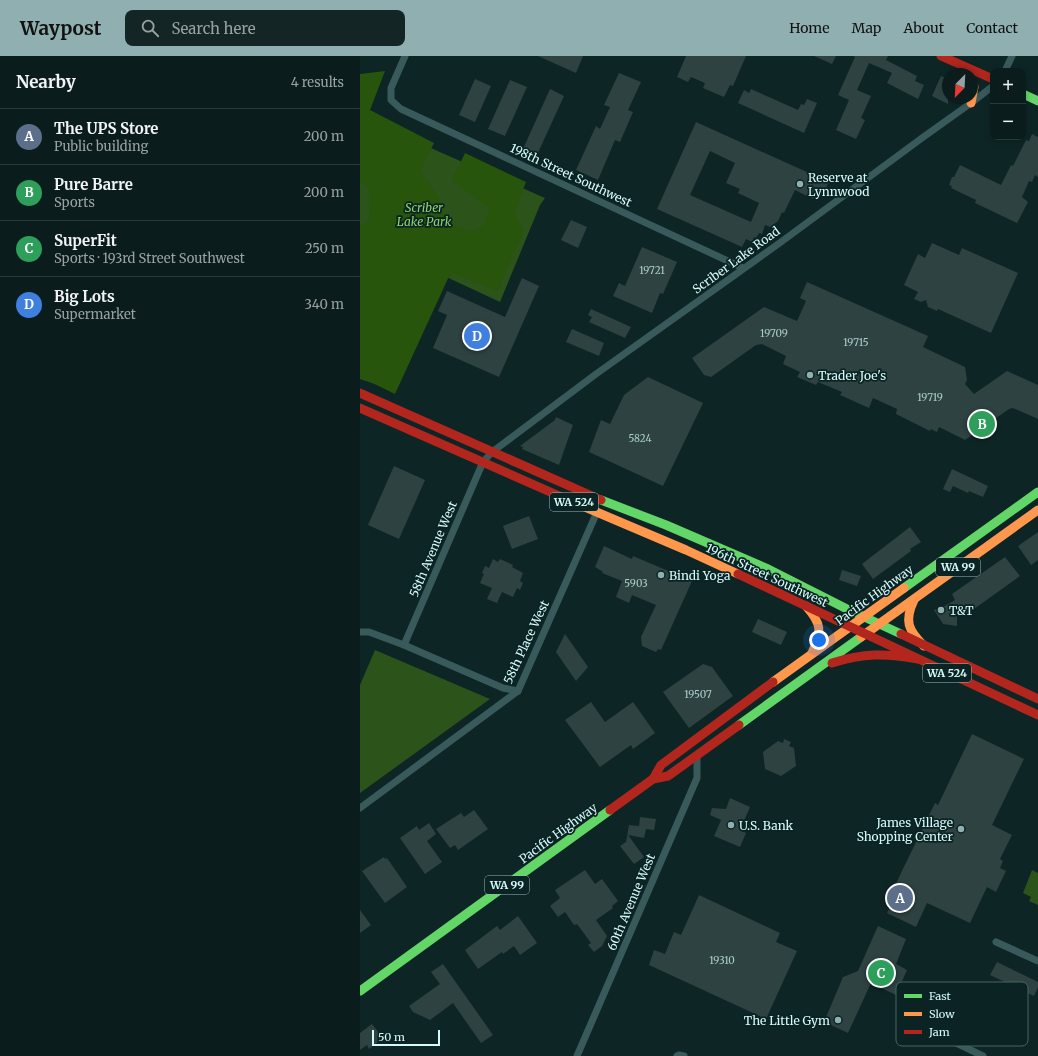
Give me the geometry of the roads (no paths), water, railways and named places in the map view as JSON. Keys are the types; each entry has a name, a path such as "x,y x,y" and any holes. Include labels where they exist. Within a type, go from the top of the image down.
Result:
{"main road":[{"path":"942,56 990,79"},
{"path":"959,64 962,68"},
{"path":"1026,95 1038,101"},
{"name":"196th Street Southwest","path":"360,393 591,496 768,569 879,625 1038,699"},
{"name":"196th Street Southwest","path":"360,408 757,582 976,687 1038,715"},
{"name":"Pacific Highway","path":"360,991 653,779 661,765 812,653 1038,492"},
{"path":"597,512 601,509 616,510 620,507"},
{"name":"Pacific Highway","path":"653,779 668,776 697,756 1038,510"},
{"path":"686,550 704,549 710,544"},
{"path":"915,599 908,615 908,626 914,636 924,646"},
{"path":"806,606 821,628 812,653"},
{"path":"818,668 848,658 867,654 893,654 918,659"},
{"path":"976,687 981,684 999,690 1010,686"}],"street":[{"name":"198th Street Southwest","path":"404,56 391,88 391,100 401,109 743,268"},
{"path":"1006,68 1012,56"},
{"name":"Scriber Lake Road","path":"978,98 990,88"},
{"name":"Scriber Lake Road","path":"492,452 596,374 781,242 970,104"},
{"path":"483,462 492,452"},
{"name":"58th Avenue West","path":"404,645 483,462"},
{"name":"58th Place West","path":"360,808 518,691 597,512"},
{"path":"360,632 368,632 404,645 503,688 518,691"},
{"name":"60th Avenue West","path":"577,1056 697,778 697,756"},
{"path":"996,942 1038,961"},
{"path":"962,1046 983,1056"},
{"path":"677,1056 684,1056"}],"place":[{"name":"Reserve at Lynnwood","path":"800,184"},
{"name":"Big Lots","path":"477,336"},
{"name":"Trader Joe's","path":"810,375"},
{"name":"Pure Barre","path":"982,424"},
{"name":"Bindi Yoga","path":"661,575"},
{"name":"T&T","path":"941,610"},
{"name":"U.S. Bank","path":"731,825"},
{"name":"James Village Shopping Center","path":"961,829"},
{"name":"The UPS Store","path":"900,898"},
{"name":"SuperFit","path":"881,973"},
{"name":"The Little Gym","path":"838,1020"}],"park label":[{"name":"Scriber Lake Park","path":"424,214"}]}
